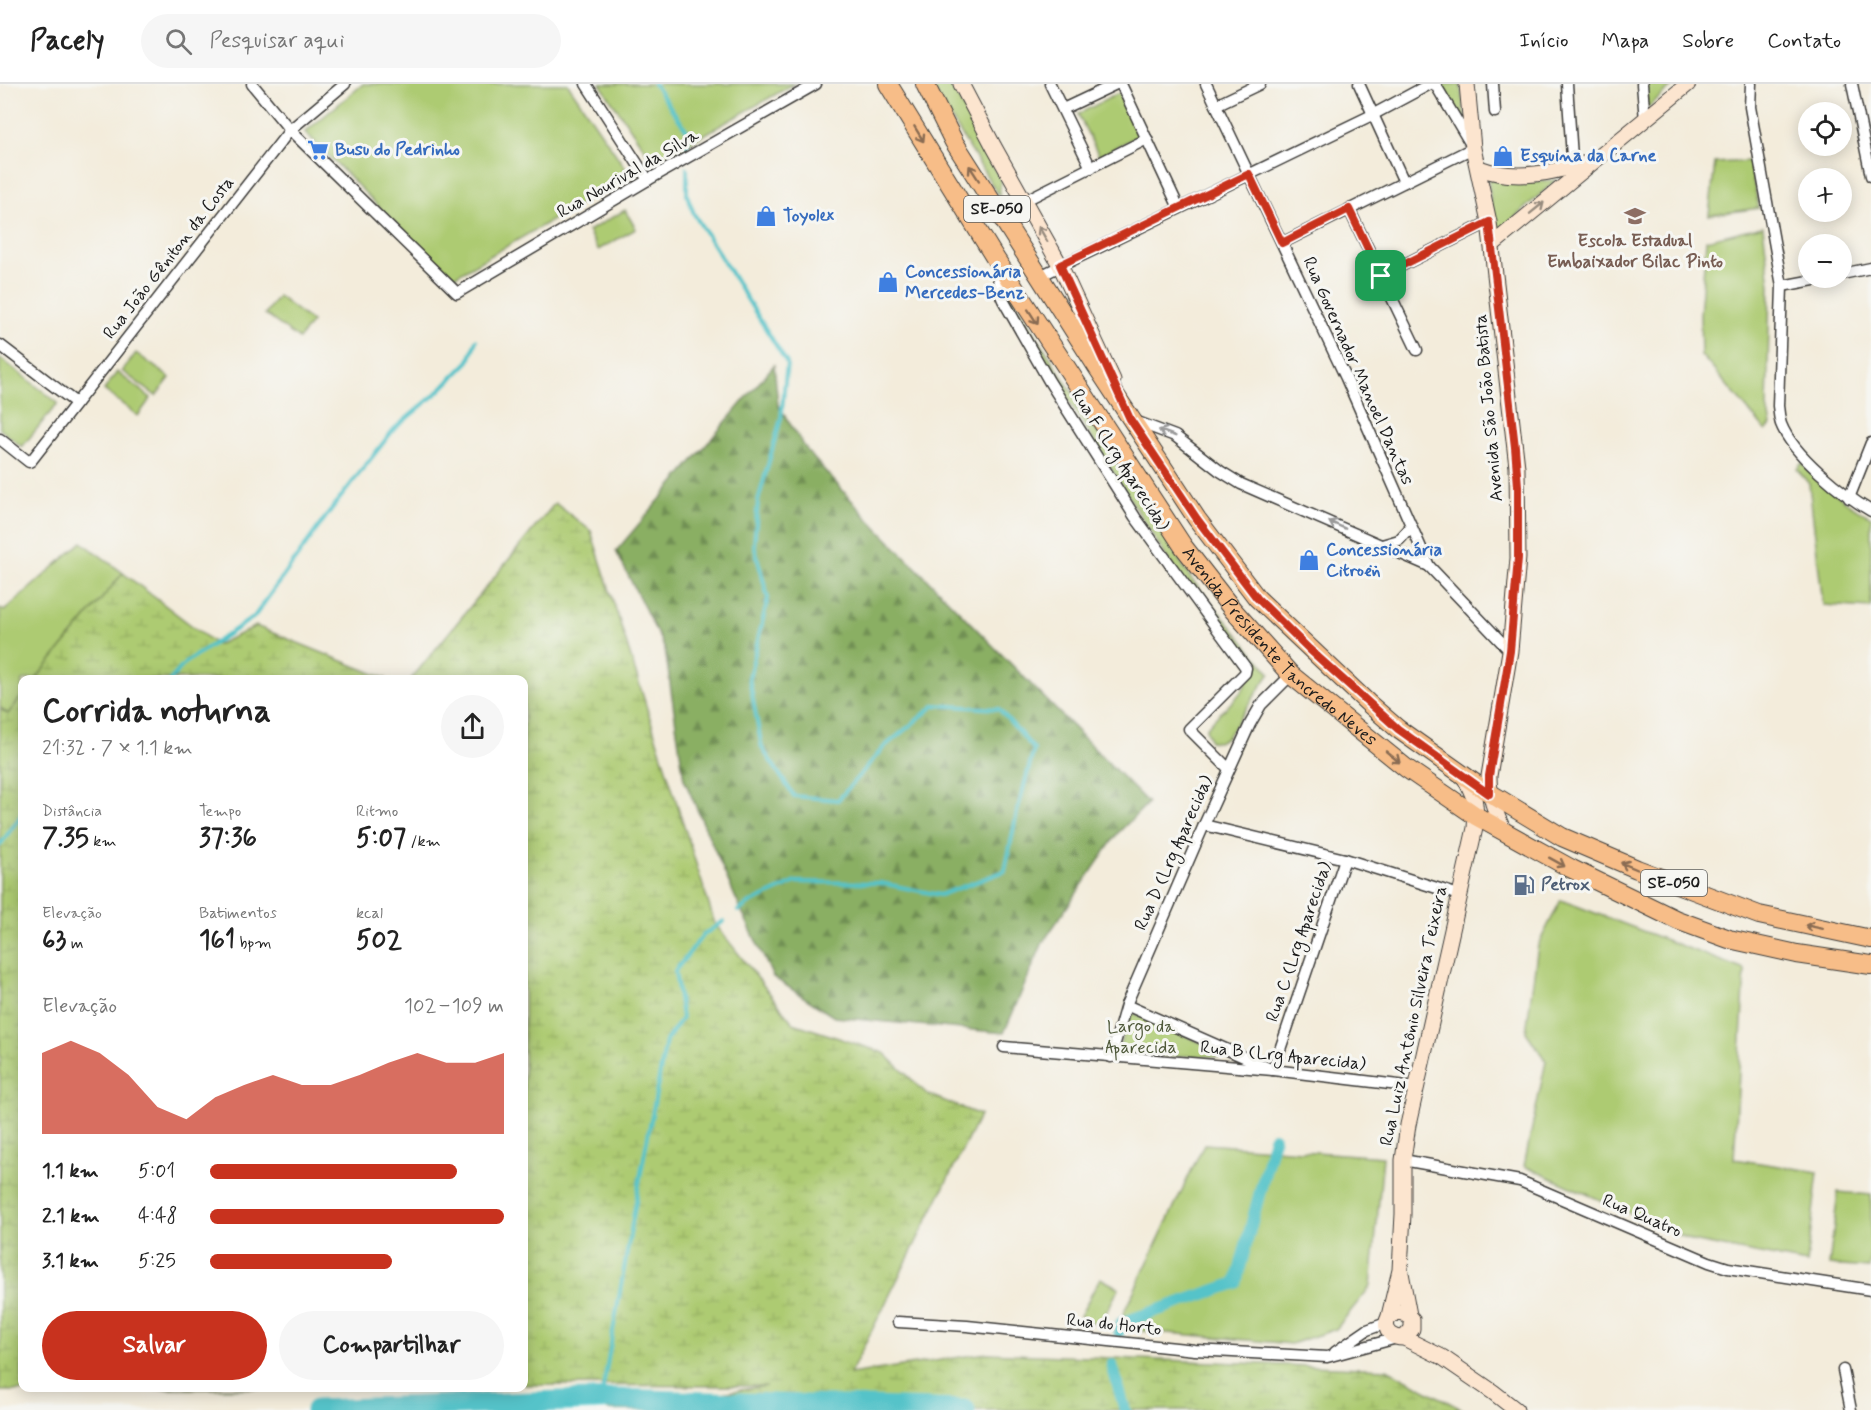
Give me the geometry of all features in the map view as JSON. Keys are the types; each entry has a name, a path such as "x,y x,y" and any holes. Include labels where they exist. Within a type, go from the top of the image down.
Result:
{"main road":[{"name":"Avenida Presidente Tancredo Neves","path":"888,84 995,258 1183,546 1233,610 1291,675 1406,768 1476,816 1570,868 1687,924 1729,939 1797,954 1871,965"},
{"name":"Avenida Presidente Tancredo Neves","path":"925,84 954,142 1130,419 1197,519 1257,598 1309,649 1398,729 1489,794 1562,837 1637,869 1759,915 1871,939"}],"street":[{"path":"252,84 290,130"},
{"name":"Rua João Gêniton da Costa","path":"0,439 30,462 290,130 345,84"},
{"path":"586,84 648,180"},
{"name":"Rua Nourival da Silva","path":"290,130 457,293 816,84"},
{"path":"961,84 1060,265 1130,419 1175,436 1220,471 1241,484 1429,566"},
{"path":"1050,84 1091,168"},
{"path":"1063,109 1116,84"},
{"path":"1121,84 1179,208"},
{"name":"Rua Governador Manoel Dantas","path":"1206,84 1346,378 1429,566 1510,651"},
{"path":"1216,105 1260,84"},
{"path":"1359,84 1404,182"},
{"path":"1040,276 1374,114 1430,84"},
{"path":"1282,243 1473,148 1435,84"},
{"name":"Avenida São João Batista","path":"1467,84 1473,148 1489,222 1518,467 1518,558 1510,651 1489,776 1489,794 1492,805 1505,833"},
{"path":"1493,84 1495,112"},
{"path":"1567,84 1573,173"},
{"path":"1642,84 1645,120"},
{"path":"1491,245 1573,173 1597,160 1688,84"},
{"path":"1751,84 1750,107 1782,286 1778,406 1780,422 1787,437 1800,454 1849,498 1871,511"},
{"path":"1852,84 1871,176"},
{"path":"1024,201 1147,140"},
{"path":"1479,168 1497,173 1521,175 1573,173"},
{"path":"1349,209 1418,350"},
{"path":"1381,276 1489,222"},
{"name":"Rua F (Lrg Aparecida)","path":"995,258 998,285 1003,300 1049,381 1135,517 1246,667 1246,672 1189,729 1229,769"},
{"path":"1852,272 1871,268"},
{"path":"1782,286 1798,283"},
{"path":"0,345 76,403"},
{"path":"1849,498 1871,443"},
{"path":"1382,545 1396,542 1411,527"},
{"name":"Rua D (Lrg Aparecida)","path":"1111,1057 1126,1005 1229,769 1255,715 1291,675"},
{"name":"Rua Luiz Antônio Silveira Teixeira","path":"1400,1270 1403,1160 1415,1087 1472,846 1477,809 1463,775"},
{"path":"1204,825 1345,859 1460,895"},
{"name":"Rua C (Lrg Aparecida)","path":"1273,1070 1345,859"},
{"path":"1126,1005 1273,1070"},
{"name":"Rua B (Lrg Aparecida)","path":"1004,1047 1273,1070 1415,1087"},
{"name":"Rua Quatro","path":"1403,1160 1511,1178 1728,1268 1871,1290"},
{"path":"1400,1270 1411,1319 1409,1335 1400,1338"},
{"path":"1400,1270 1388,1319 1387,1330 1391,1335 1442,1357 1515,1410"},
{"path":"1327,1357 1388,1319 1395,1312 1402,1312 1411,1319 1442,1357"},
{"name":"Rua do Horto","path":"898,1322 967,1326 1195,1350 1327,1357 1400,1338"},
{"path":"1843,1370 1851,1410"}],"green space":[{"path":"363,84 568,84 630,175 450,279 305,132"},
{"path":"600,84 794,84 654,163"},
{"path":"930,84 951,84 1001,181 999,196"},
{"path":"1440,84 1460,84 1466,122"},
{"path":"1646,84 1675,84 1647,108"},
{"path":"1119,93 1140,135 1099,156 1078,114"},
{"path":"1749,161 1759,208 1709,215 1715,163"},
{"path":"1488,179 1513,182 1556,180 1495,235"},
{"path":"625,210 636,229 598,250 588,231"},
{"path":"1763,226 1770,285 1767,408 1771,425 1766,431 1701,355 1700,315 1706,240"},
{"path":"1009,293 1192,580 1270,673 1227,737 1218,742 1210,741 1206,729 1240,693 1249,676 1250,665 1182,582 1003,296"},
{"path":"278,296 312,322 299,339 265,314"},
{"path":"136,353 170,378 156,396 122,371"},
{"path":"0,358 58,403 22,447 0,429"},
{"path":"774,365 778,405 808,452 873,524 1148,803 1117,834 1043,942 1004,1033 834,1017 773,977 684,779 665,649 616,551"},
{"path":"117,372 151,398 138,416 104,390"},
{"path":"1802,463 1843,499 1871,517 1871,608 1823,605 1809,484 1797,469"},
{"path":"555,503 591,531 715,924 793,1023 884,1053 927,1094 980,1115 850,1374 987,1353 1387,1369 1463,1410 607,1410 767,1386 528,1385 528,675 414,675"},
{"path":"82,542 123,573 39,675 18,675 18,701 8,714 0,707 0,608 4,611"},
{"path":"123,573 217,645 256,626 377,675 39,675"},
{"path":"18,701 18,1391 0,1391 0,709 8,714"},
{"path":"1561,900 1745,970 1734,1159 1818,1172 1807,1263 1692,1241 1524,1166 1546,1061 1526,1032 1538,945"},
{"name":"Largo da Aparecida","path":"1129,1011 1234,1057 1117,1055"},
{"path":"1204,1144 1383,1157 1371,1286 1336,1329 1291,1344 1134,1330 1123,1314"},
{"path":"1838,1192 1871,1195 1869,1268 1829,1265"},
{"path":"1100,1278 1119,1288 1099,1326 1080,1316"}],"waterway":[{"path":"654,84 688,132 687,147"},
{"path":"687,168 687,195 694,214 787,363 781,418 758,501 754,545 768,598 749,678 762,748 794,796 838,800 884,747 935,705 999,709 1034,749 1017,812 1005,871 940,895 881,883 796,882 738,911"},
{"path":"174,675 186,662 254,617 330,511 394,429 438,392 469,361 476,340"},
{"path":"0,845 18,820"},
{"path":"601,1399 666,1041 682,1018 675,971 703,935 724,921"},
{"path":"1119,1332 1121,1323 1236,1283 1274,1138"},
{"path":"1112,1365 1125,1410"},
{"path":"316,1410 615,1399 965,1410"}],"place":[{"name":"Busu do Pedrinho","path":"318,150"},
{"name":"Esquina da Carne","path":"1503,156"},
{"name":"Toyolex","path":"766,216"},
{"name":"Escola Estadual Embaixador Bilac Pinto","path":"1635,216"},
{"name":"Concessionária Mercedes-Benz","path":"888,282"},
{"name":"Concessionária Citroën","path":"1309,560"},
{"name":"Petrox","path":"1524,885"}],"route":[{"path":"1249,174 1282,243 1349,209 1381,276 1489,222 1518,467 1518,558 1510,651 1489,776 1489,794 1398,729 1309,649 1257,598 1197,519 1130,419 1060,265 1249,174"}]}
